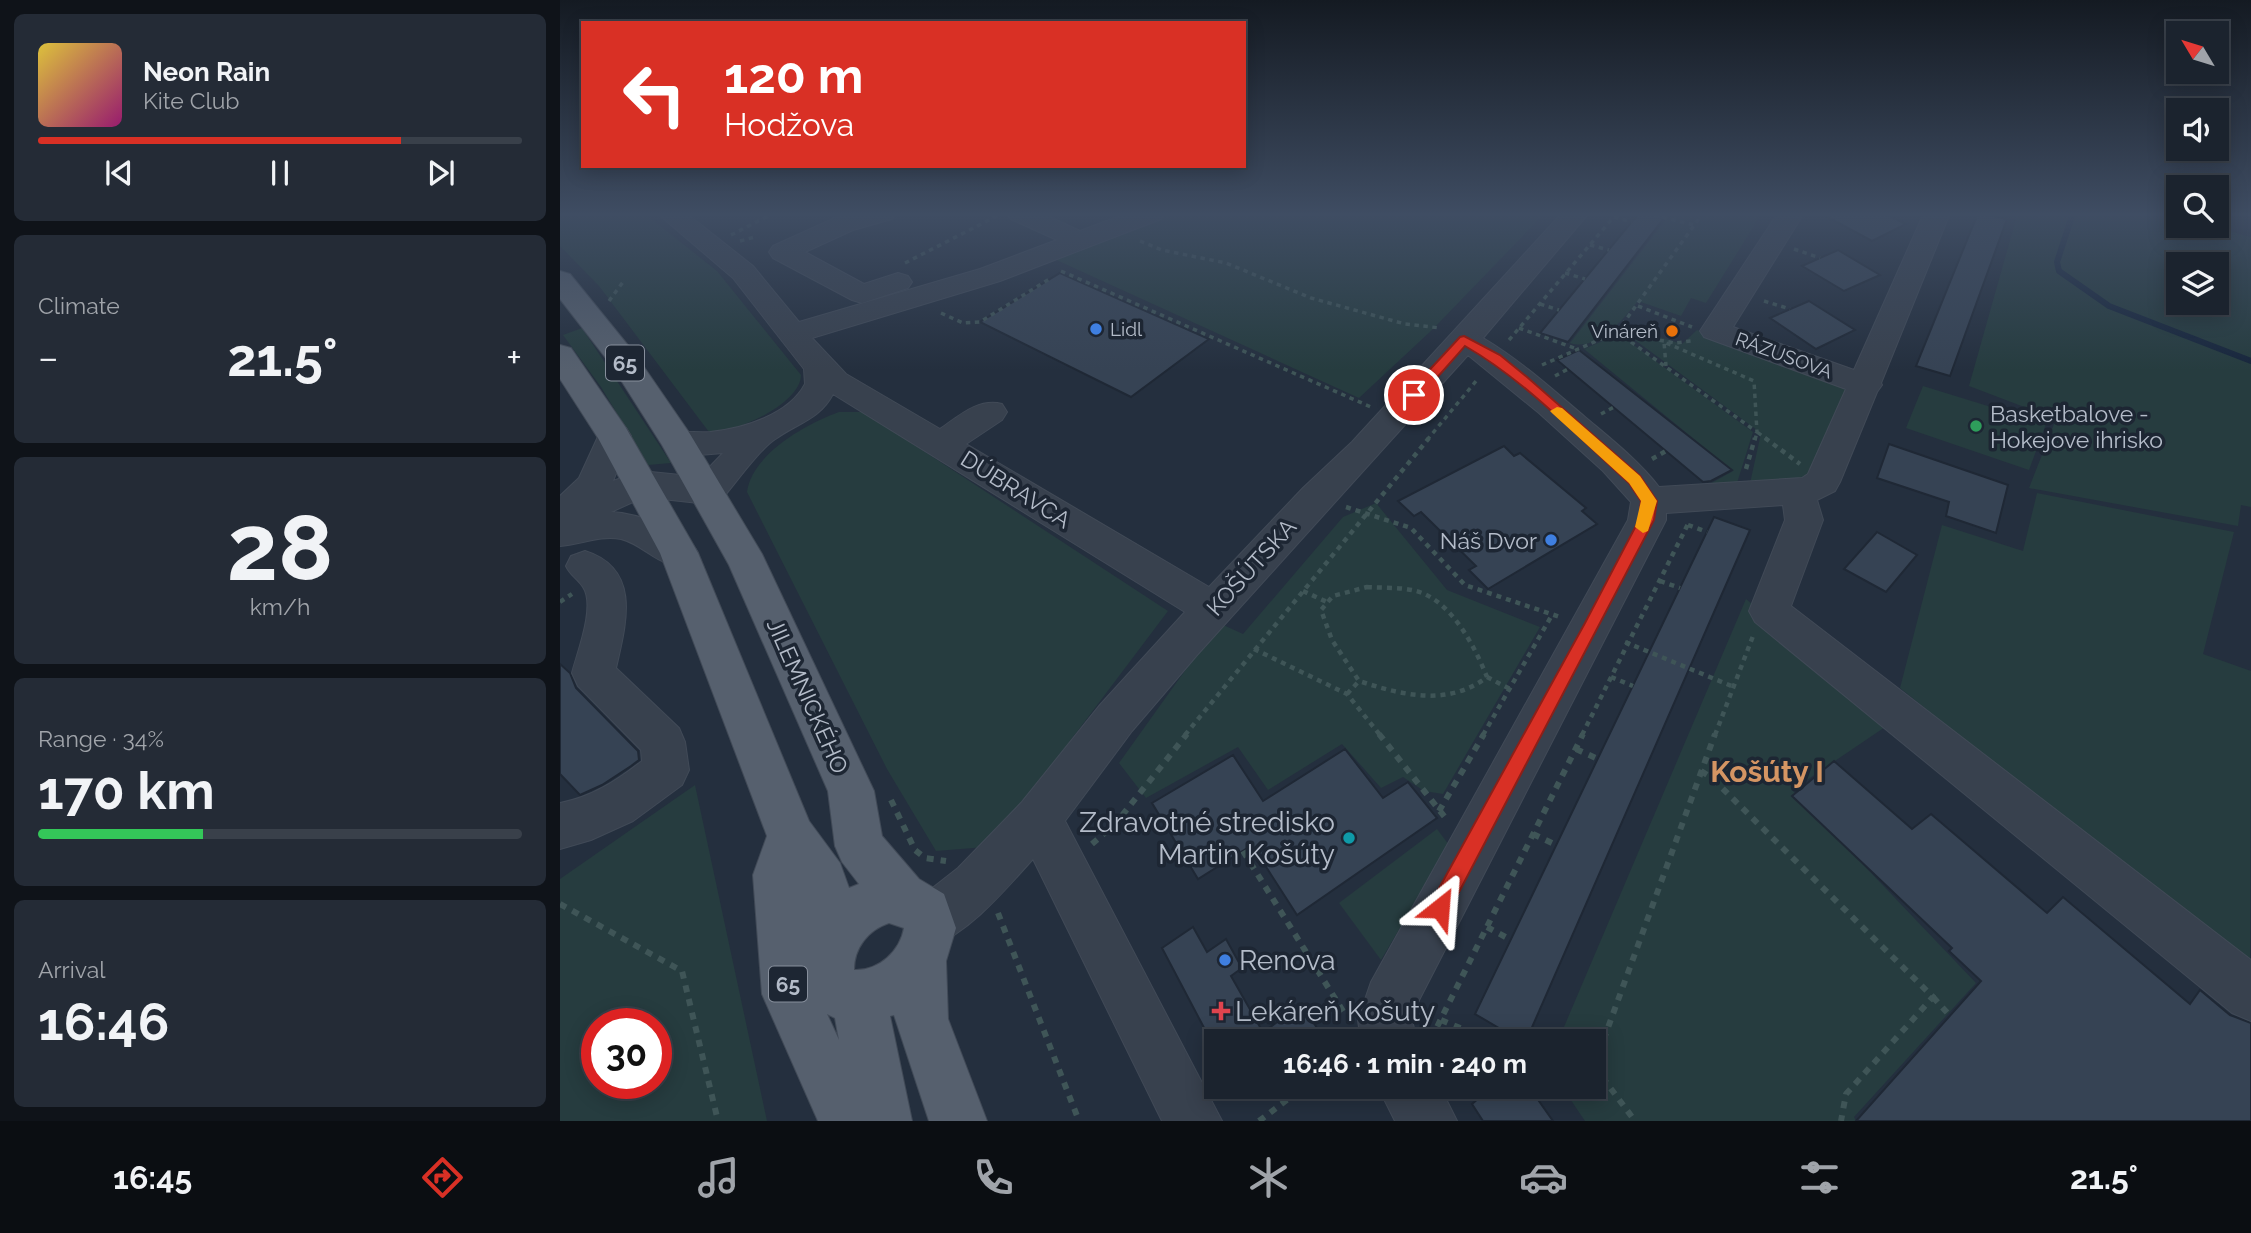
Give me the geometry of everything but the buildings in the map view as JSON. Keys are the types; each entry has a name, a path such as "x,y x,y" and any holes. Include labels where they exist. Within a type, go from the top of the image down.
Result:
{"main road":[{"name":"JILEMNICKÉHO","path":"560,280 624,361 708,491 748,564 850,791 859,846 917,927"},
{"name":"65","path":"560,355 614,436 680,553 791,836 822,880 837,933"},
{"name":"65","path":"791,836 778,875 789,994 848,1121"},
{"name":"65","path":"859,998 841,993 830,981 826,963 837,933 860,909 888,898 917,927"},
{"path":"883,1121 859,998 890,989 909,975 917,927"},
{"path":"917,927 921,1019 958,1121"}],"street":[{"name":"DÚBRAVCA","path":"743,265 743,272 792,334 820,369 835,381 1213,609"},
{"path":"808,265 862,294 914,277 936,291"},
{"path":"792,334 990,275 1012,265"},
{"name":"KOŠÚTSKA","path":"917,927 976,885 1040,818 1116,718 1213,609 1487,339 1539,265"},
{"name":"RÁZUSOVA","path":"1757,265 1715,331 1866,385"},
{"path":"1487,339 1634,479 1654,483 1802,481 1811,489 1822,482 1915,265"},
{"path":"560,519 641,484 708,491 761,433 811,402 821,390 824,379 820,369"},
{"path":"942,444 990,412"},
{"path":"678,442 712,443 761,433"},
{"path":"560,519 594,485 614,436"},
{"path":"1802,481 1801,504 1804,520 1769,611 2251,994"},
{"path":"1390,1029 1385,1020 1390,1001 1647,520 1654,483"},
{"path":"560,826 580,822 622,805 666,771 663,742 593,673 609,606 600,578 573,550 592,525 628,526 680,553"},
{"path":"1040,818 1068,880 1193,1121"}],"path":[{"path":"1232,265 1311,298 1405,324 1487,339 1577,349"},
{"path":"1116,823 1254,649 1366,514 1487,339 1540,304 1572,265"},
{"path":"1620,333 1666,265"},
{"path":"980,322 1061,271 1371,407 1363,416"},
{"path":"1565,274 1584,279"},
{"path":"607,303 622,282"},
{"path":"1540,304 1559,310"},
{"path":"1620,333 1757,432 1802,481"},
{"path":"1564,384 1541,364 1620,333 1664,342 1754,381 1757,432 1746,472"},
{"path":"1664,342 1666,366"},
{"path":"1555,376 1568,369"},
{"path":"1610,423 1600,414 1614,407"},
{"path":"1654,483 1652,459 1667,451"},
{"path":"1366,514 1411,528 1465,585 1572,620"},
{"path":"1436,1029 1627,642 1692,518"},
{"path":"1687,525 1707,532"},
{"path":"1661,581 1680,589"},
{"path":"1487,677 1466,691 1430,694 1396,693 1359,681 1332,640 1321,610 1333,596 1367,587 1418,591 1439,603 1475,644 1487,677 1510,689"},
{"path":"1303,590 1327,602"},
{"path":"1439,811 1552,615"},
{"path":"1606,1033 1701,771 1757,628"},
{"path":"1627,642 1734,687"},
{"path":"1254,649 1348,694 1451,824"},
{"path":"1611,677 1633,686"},
{"path":"1348,694 1359,681"},
{"path":"1576,749 1598,759"},
{"path":"1701,771 1712,778 1951,1017"},
{"path":"1533,834 1556,845"},
{"path":"1242,851 1314,961"},
{"path":"560,904 682,971 718,1121"},
{"path":"997,909 1079,1121"},
{"path":"1487,926 1511,940"},
{"path":"1841,1121 1846,1094 1933,997"},
{"path":"1441,1020 1462,1029"},
{"path":"1606,1082 1635,1121"},
{"path":"1259,1121 1288,1099"}],"green space":[{"path":"579,265 710,265 801,375 798,386 790,396 764,415 734,428 709,432 599,286"},
{"path":"1068,265 1494,265 1433,329 1359,398"},
{"path":"1630,265 1729,265 1706,303 1691,298 1681,316 1638,301 1617,325 1600,338 1580,345 1570,343"},
{"path":"2003,265 2166,265 2166,315 2229,315 2229,265 2251,265 2251,507 2241,505 2238,526 2029,488 2056,419 1969,386"},
{"path":"1628,327 1682,344 1697,330 1835,377 1850,391 1806,484 1749,488 1761,433 1624,332"},
{"path":"582,328 671,463 648,465 601,387 563,335"},
{"path":"1612,337 1624,338 1753,432 1737,483 1708,485 1733,471 1584,349"},
{"name":"Basketbalove - Hokejove ihrisko","path":"1923,386 2046,424 2029,470 1906,428"},
{"path":"839,412 864,412 1168,611 1070,741 998,846 936,851 887,769 747,492 751,478 770,453 811,424"},
{"path":"2037,493 2234,532 2203,654 2251,671 2250,970 1900,688 1942,525 2023,551"},
{"path":"1376,503 1447,590 1540,627 1443,794 1424,791 1403,777 1381,788 1342,744 1268,790 1238,747 1146,798 1119,763 1219,623 1243,634 1343,517"},
{"path":"1746,599 1891,723 1792,790 1976,983 1854,1117 1856,1121 1585,1121 1570,1099 1606,1099 1606,1029 1563,1029"},
{"path":"695,785 767,1121 560,1121 560,879"},
{"path":"1437,829 1449,845 1381,960 1339,903"}],"waterway":[{"path":"2058,265 2059,271 2109,306 2251,361"}],"slow traffic":[{"path":"1557,411 1634,479 1649,501 1647,520 1643,527"}],"place":[{"name":"Lidl","path":"1096,329"},
{"name":"Vináreň","path":"1672,331"},
{"name":"Basketbalove - Hokejove ihrisko","path":"1976,426"},
{"name":"Náš Dvor","path":"1551,540"},
{"name":"Zdravotné stredisko Martin Košúty","path":"1349,838"},
{"name":"Renova","path":"1225,960"},
{"name":"Lekáreň Košuty","path":"1221,1011"}],"district":[{"name":"Košúty I","path":"1767,771"}],"route":[{"path":"1414,395 1464,340 1495,358 1523,380 1634,479 1649,501 1647,520 1440,908"}]}
